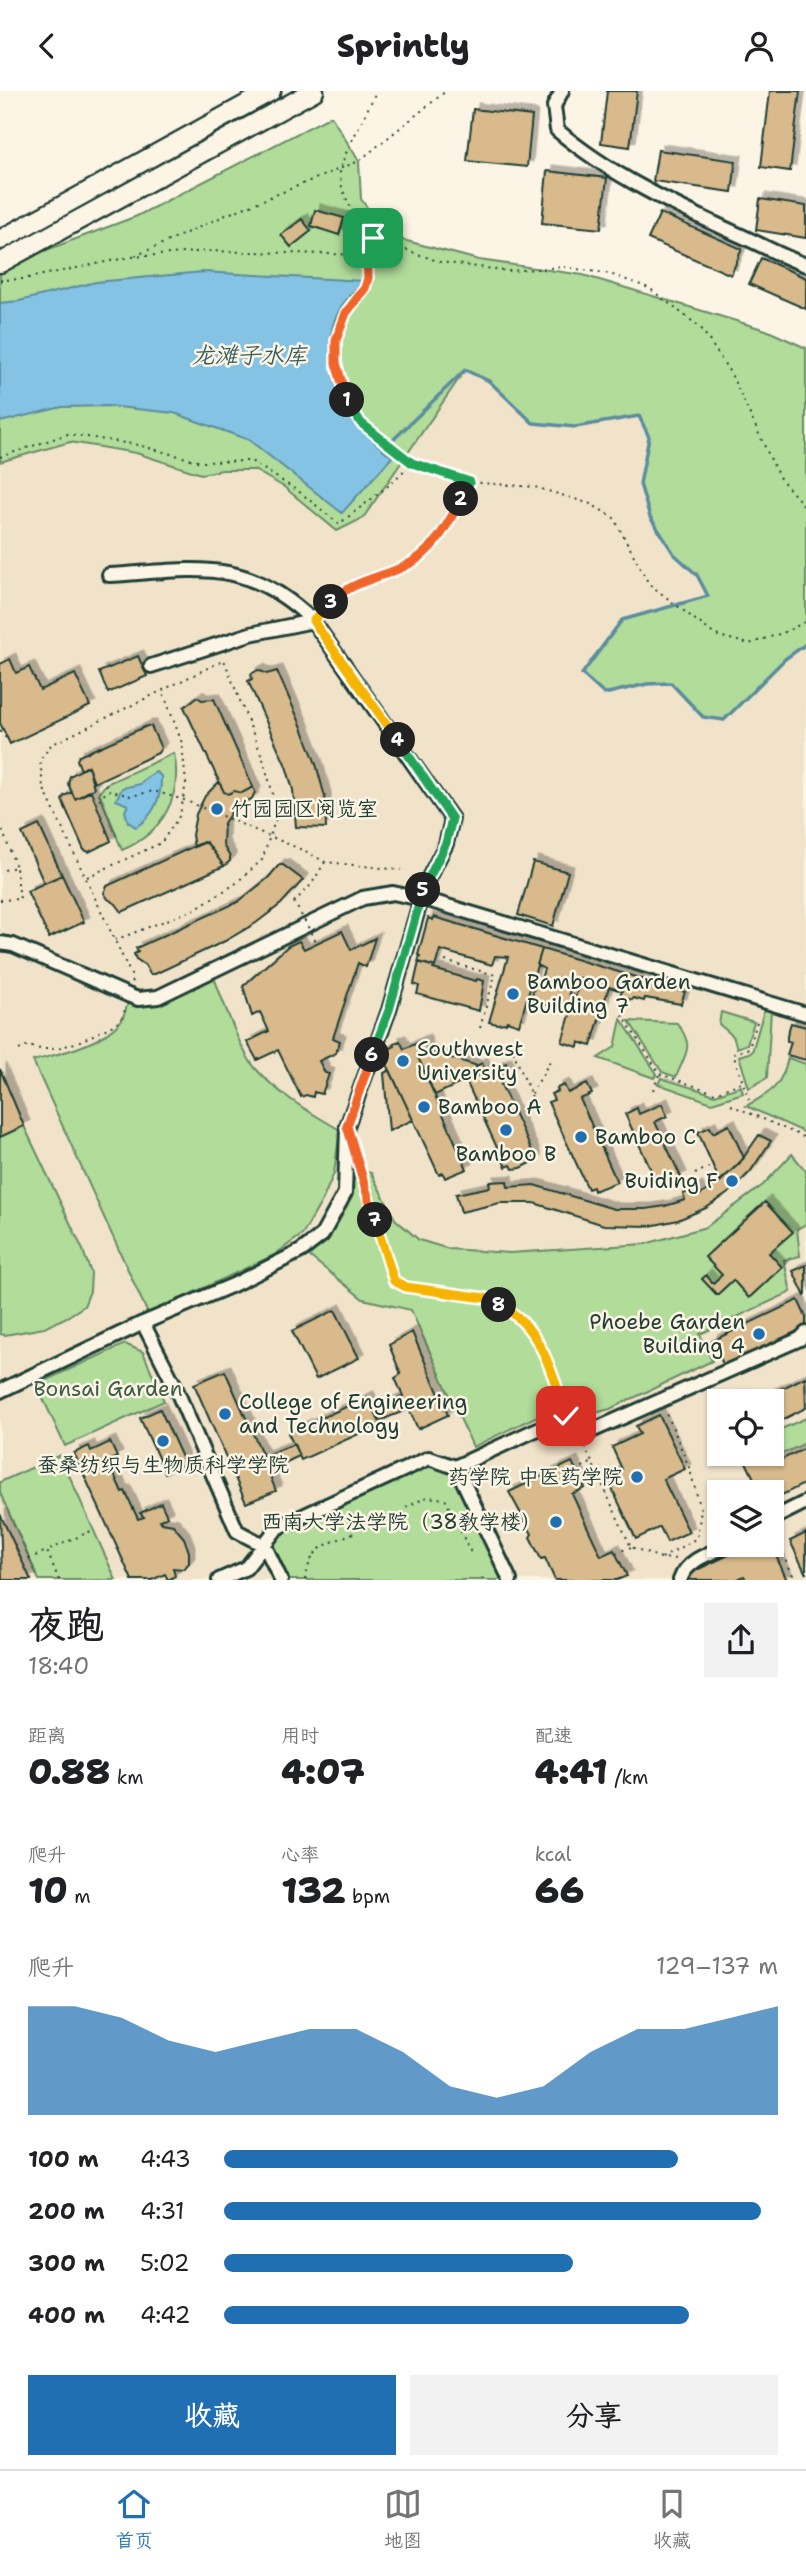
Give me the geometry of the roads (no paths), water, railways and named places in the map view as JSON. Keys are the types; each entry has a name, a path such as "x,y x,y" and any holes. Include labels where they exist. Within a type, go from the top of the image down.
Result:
{"highway":[{"path":"0,240 271,91"},
{"path":"0,263 314,91"}],"lane":[{"path":"562,91 554,106 556,130 579,148 631,181 700,217 806,265"},
{"path":"0,1391 143,1323 233,1285 301,1251 322,1235 345,1193 347,1126 389,1010 421,899 446,843 452,819 316,625 298,606 259,581 237,573 206,569 109,575"},
{"path":"151,666 250,634 316,625"},
{"path":"0,943 13,945 138,999 159,997 363,898 393,893 421,899 806,1014"},
{"path":"143,1323 174,1384 237,1531 265,1545 281,1580"},
{"path":"454,1467 566,1416 580,1436 800,1339 806,1333"},
{"path":"219,1580 246,1567 277,1528 429,1458 454,1467 510,1580"},
{"path":"784,1513 806,1503"},
{"path":"680,1580 683,1569 707,1555"}],"water":[{"name":"龙滩子水库","path":"203,272 363,281 344,303 334,322 330,347 333,376 349,415 392,457 342,513 249,440 174,413 108,406 62,407 0,422 0,303 19,301 96,282"},
{"path":"156,772 161,776 158,798 148,817 136,827 128,822 125,811 128,805 116,800 122,788 140,784"}],"waterway":[{"path":"394,439 465,370 489,381 533,423 575,427 639,416 649,437 640,484 650,517 674,554 697,575 708,596 622,620 582,674 604,694 647,684 671,683 703,717 724,720 785,659 806,644"}],"place":[{"name":"竹园园区阅览室","path":"217,809"},
{"name":"Bamboo Garden Building 7","path":"513,994"},
{"name":"Southwest University","path":"403,1061"},
{"name":"Bamboo A","path":"424,1107"},
{"name":"Bamboo B","path":"506,1130"},
{"name":"Bamboo C","path":"581,1137"},
{"name":"Buiding F","path":"732,1181"},
{"name":"Phoebe Garden Building 4","path":"759,1334"},
{"name":"College of Engineering and Technology","path":"225,1414"},
{"name":"蚕桑纺织与生物质科学学院","path":"163,1441"},
{"name":"药学院 中医药学院","path":"637,1477"},
{"name":"西南大学法学院（38教学楼）","path":"556,1522"}],"park label":[{"name":"Bonsai Garden","path":"108,1389"}]}
